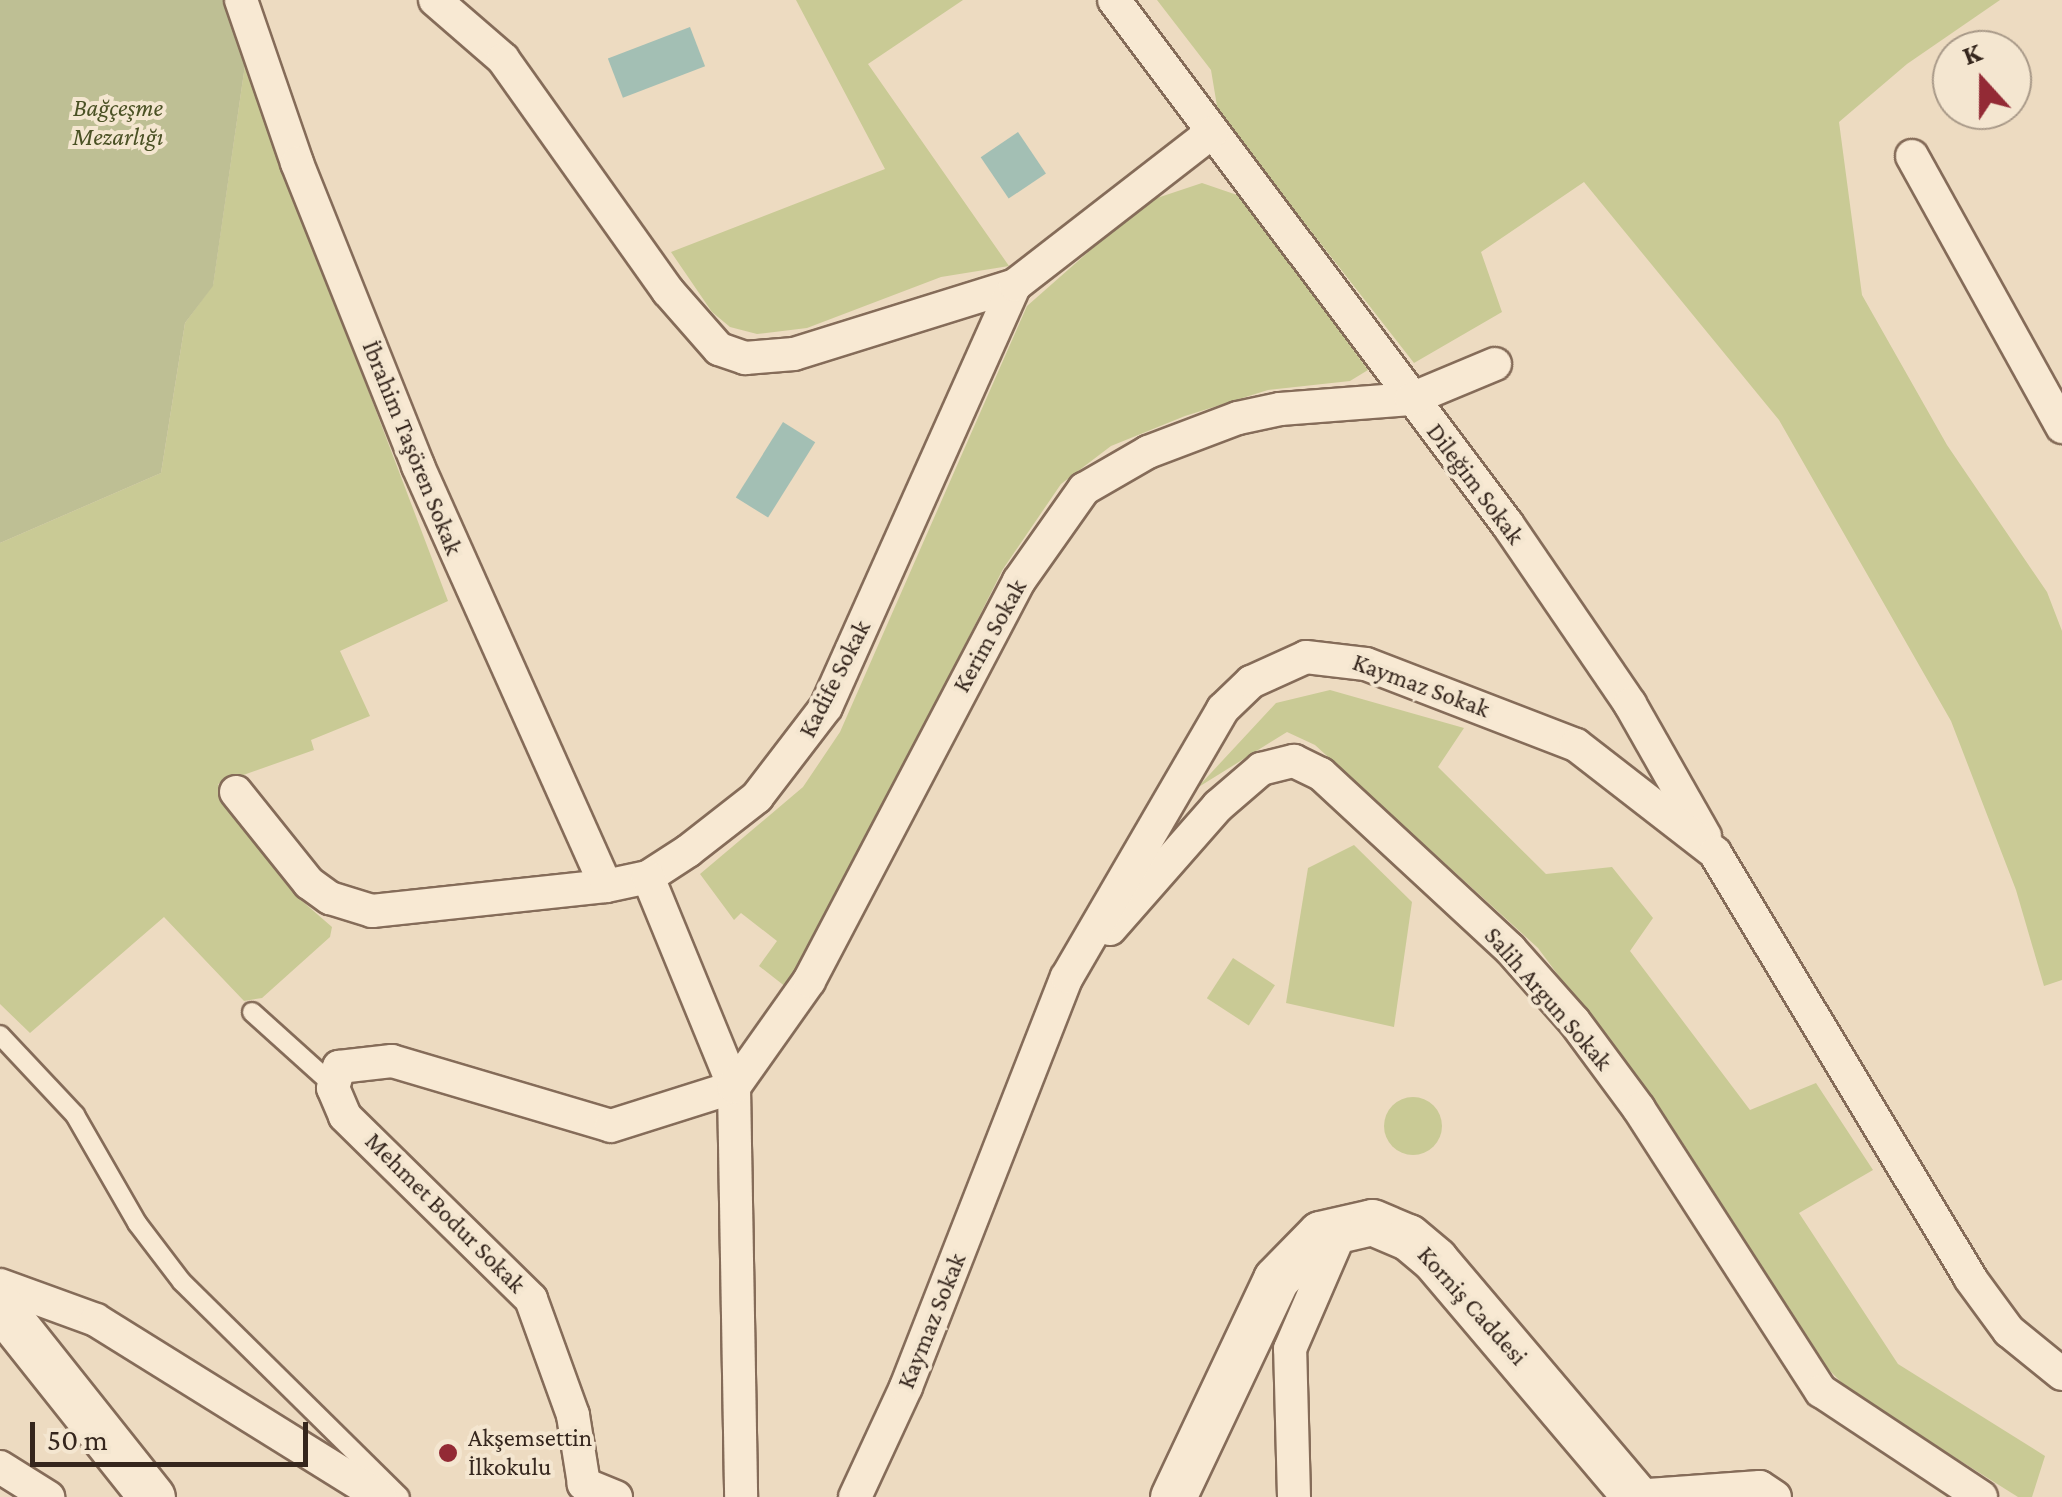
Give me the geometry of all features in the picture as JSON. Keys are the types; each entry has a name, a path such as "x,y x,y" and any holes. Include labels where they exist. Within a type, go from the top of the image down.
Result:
{"main road":[{"name":"Korniş Caddesi","path":"1344,1224 1390,1226 1435,1260 1635,1496"},
{"path":"1173,1497 1276,1279 1320,1234 1344,1224"},
{"path":"0,1306 152,1497"}],"street":[{"name":"İbrahim Taşören Sokak","path":"242,0 297,163 418,466 606,886"},
{"path":"435,0 503,59 668,291 719,349 745,358 794,354 1016,285"},
{"name":"Dileğim Sokak","path":"1114,0 1508,525 1630,704 1715,853"},
{"name":"Kadife Sokak","path":"236,792 309,883 330,898 372,911 606,886 648,877 757,796 826,707 1016,285 1212,132"},
{"path":"1912,156 2062,427"},
{"name":"Kerim Sokak","path":"734,1088 809,981 1020,581 1084,489 1148,452 1238,418 1280,409 1411,400 1495,364"},
{"name":"Kaymaz Sokak","path":"855,1497 906,1387 1067,977 1223,709 1251,682 1306,657 1366,664 1576,745 1715,853 1970,1278 2009,1330 2062,1374"},
{"name":"Salih Argun Sokak","path":"1067,977 1243,783 1278,763 1308,766 1510,949 1574,1021 1639,1108 1821,1390 1981,1497"},
{"path":"648,877 734,1088 742,1497"},
{"path":"333,1086 339,1066 392,1061 611,1126 734,1088"},
{"name":"Mehmet Bodur Sokak","path":"333,1086 345,1116 531,1299 562,1380 584,1484 616,1497"},
{"path":"1294,1497 1290,1349 1344,1224"},
{"path":"0,1285 84,1313 380,1497"},
{"path":"10,1479 48,1497"},
{"path":"1635,1496 1760,1487 1775,1497"}],"lane":[{"path":"252,1012 333,1086"},
{"path":"0,1035 75,1115 137,1223 182,1282 400,1497"}],"green space":[{"name":"Bağçeşme Mezarlığı","path":"0,0 229,0 245,65 213,286 185,323 161,473 0,543"},
{"path":"796,0 963,0 868,64 1009,266 941,277 807,328 757,334 730,327 712,312 671,252 885,169"},
{"path":"1157,0 2000,0 1956,30 1932,30 1932,47 1839,122 1862,295 1947,445 2047,592 2062,631 2062,980 2044,986 2016,890 1951,721 1779,420 1584,182 1481,252 1502,312 1414,363 1218,112 1211,70"},
{"path":"245,65 448,601 340,651 370,716 311,740 314,750 218,784 239,824 294,894 332,927 330,937 262,998 244,1001 164,917 30,1033 0,1004 0,543 161,473 185,323 213,285"},
{"path":"1202,183 1240,196 1368,370 1350,381 1268,390 1185,416 1111,446 1061,484 1003,569 791,991 759,966 777,941 741,913 734,920 700,874 803,787 840,732 1027,306 1145,202"},
{"path":"1330,690 1464,728 1438,767 1546,874 1612,867 1653,918 1630,951 1750,1110 1816,1083 1873,1170 1799,1213 1898,1364 2045,1456 2032,1497 2018,1497 1852,1393 1820,1361 1682,1142 1538,948 1315,745 1287,732 1197,788 1276,703"},
{"path":"1354,845 1412,902 1394,1027 1286,1003 1308,868"},
{"path":"1233,958 1275,985 1249,1025 1207,998"},
{"path":"1413,1097 1433,1106 1442,1126 1433,1146 1413,1155 1393,1146 1384,1126 1393,1106"}],"shaded area":[{"path":"690,27 705,66 623,98 608,59"},
{"path":"1018,132 1046,173 1009,199 981,157"},
{"path":"783,422 815,442 768,518 736,497"}],"place":[{"name":"Akşemsettin İlkokulu","path":"448,1453"}]}
